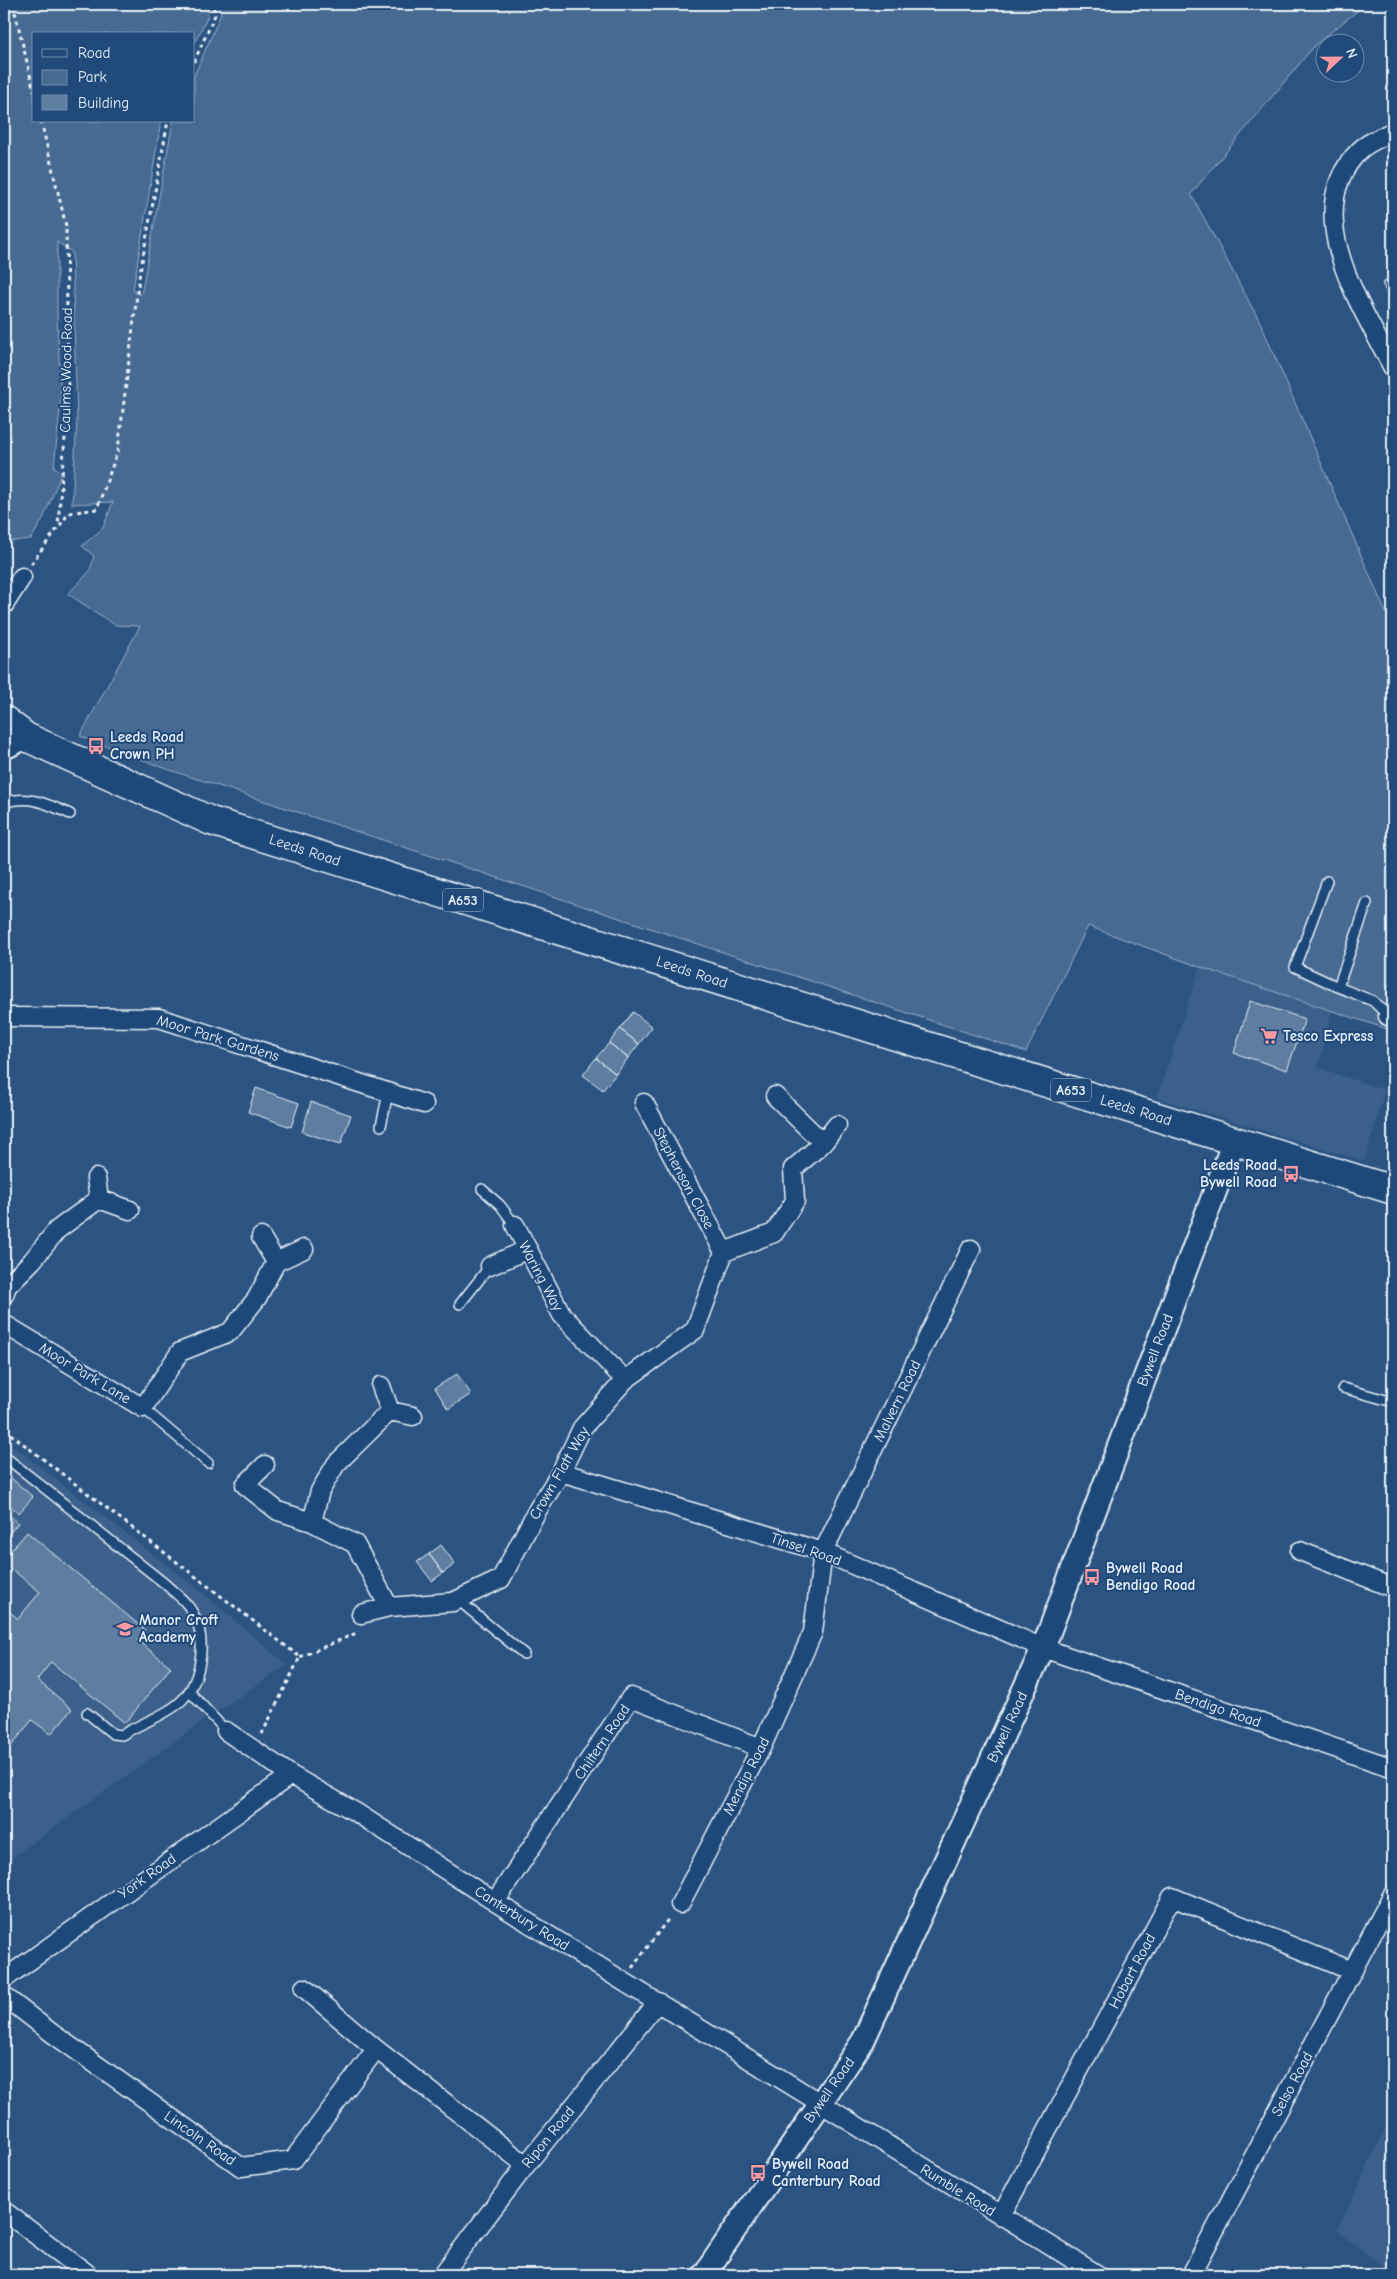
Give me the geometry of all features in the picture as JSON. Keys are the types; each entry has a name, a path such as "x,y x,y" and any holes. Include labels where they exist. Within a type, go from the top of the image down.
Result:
{"main road":[{"name":"Leeds Road","path":"4,720 15,743 211,820 898,1037 1393,1190"}],"street":[{"path":"1393,131 1360,149 1337,182 1332,228 1347,277 1393,368"},
{"path":"4,605 22,577"},
{"name":"Moor Park Gardens","path":"4,1017 158,1018 424,1104"},
{"path":"775,1096 823,1143"},
{"name":"Stephenson Close","path":"644,1103 724,1252"},
{"path":"724,1252 774,1233 795,1202 793,1169 823,1143 837,1125"},
{"name":"Bywell Road","path":"704,2275 863,2041 1043,1648 1234,1140"},
{"path":"96,1178 99,1199"},
{"path":"99,1199 130,1210"},
{"path":"4,1295 7,1286 32,1262 57,1230 99,1199"},
{"name":"Waring Way","path":"514,1226 562,1315 625,1380"},
{"path":"261,1237 276,1262 304,1249"},
{"name":"Malvern Road","path":"823,1552 971,1249"},
{"path":"490,1266 526,1250"},
{"name":"Crown Flatt Way","path":"361,1614 389,1607 453,1602 501,1579 538,1509 561,1472 582,1428 625,1380 695,1330 724,1252"},
{"name":"Moor Park Lane","path":"4,1324 143,1408 180,1352 230,1332 257,1298 276,1262"},
{"path":"381,1386 390,1411"},
{"path":"390,1411 413,1416"},
{"path":"312,1522 320,1491 336,1464 390,1411"},
{"path":"265,1465 245,1485 278,1511 312,1522 355,1544 389,1607"},
{"name":"Tinsel Road","path":"561,1472 823,1552 1043,1648"},
{"name":"Mendip Road","path":"680,1904 761,1748 813,1632 823,1552"},
{"path":"1300,1552 1393,1588"},
{"name":"Bendigo Road","path":"1043,1648 1393,1768"},
{"name":"Chiltern Road","path":"495,1902 631,1697 761,1748"},
{"name":"Canterbury Road","path":"226,1730 291,1775 357,1813 495,1902 820,2103"},
{"name":"York Road","path":"4,1979 291,1775"},
{"name":"Selso Road","path":"1191,2275 1393,1894"},
{"name":"Hobart Road","path":"1001,2216 1172,1897 1352,1971"},
{"path":"304,1988 376,2049 526,2165"},
{"name":"Lincoln Road","path":"4,1996 53,2034 241,2167 293,2160 376,2049"},
{"name":"Ripon Road","path":"442,2275 526,2165 658,2002"},
{"name":"Rumble Road","path":"820,2103 1098,2275"},
{"path":"4,2211 89,2275"}],"lane":[{"path":"4,803 14,799 27,799 41,802 70,814"},
{"path":"1327,881 1295,967 1373,1001 1390,1017"},
{"path":"1338,987 1367,903"},
{"path":"381,1126 388,1092"},
{"name":"Waring Way","path":"482,1189 500,1205 514,1226"},
{"path":"460,1304 490,1266"},
{"path":"1343,1388 1393,1402"},
{"path":"143,1408 208,1463"},
{"path":"4,1456 164,1582 187,1604 196,1618 200,1644 200,1663 190,1691 179,1704 122,1735 113,1734 87,1713"},
{"path":"458,1600 524,1654"},
{"path":"190,1691 226,1730"}],"path":[{"path":"13,4 32,83"},
{"path":"195,60 215,15 212,4"},
{"name":"Caulms Wood Road","path":"41,122 66,226 68,400 58,526"},
{"path":"22,577 69,513 97,509 118,450 138,278 168,122"},
{"path":"300,1657 363,1630 361,1614"},
{"path":"623,1980 680,1904"}],"shaded area":[{"path":"1200,967 1332,1011 1318,1068 1385,1090 1365,1161 1157,1098"},
{"name":"Manor Croft Academy","path":"4,1439 203,1593 287,1665 209,1717 4,1863"},
{"path":"1393,2113 1393,2274 1337,2230"}],"green space":[{"path":"4,4 208,4 208,16 195,42 195,32 32,32 32,122 161,122 133,290 141,295 173,122 195,122 195,74 221,14 218,4 1366,4 1331,32 1314,32 1314,46 1191,194 1260,322 1393,629 1393,967 1387,992 1393,1014 1393,1031 1200,967 1088,926 1026,1052 167,769 80,736 140,626 115,625 68,594 90,571 94,556 82,546 103,528 113,502 72,504 77,420 72,252 57,242 57,316 61,399 54,467 62,472 43,519 31,539 4,542"}],"building":[{"path":"1393,277 1393,307 1382,283"},
{"name":"Tesco Express","path":"1250,1001 1305,1019 1287,1070 1234,1053"},
{"path":"633,1012 652,1027 639,1044 620,1029"},
{"path":"620,1029 639,1044 628,1058 609,1043"},
{"path":"609,1043 628,1058 616,1074 596,1058"},
{"path":"596,1058 616,1074 603,1090 583,1075"},
{"path":"256,1088 299,1103 291,1127 248,1112"},
{"path":"311,1102 351,1115 341,1144 302,1132"},
{"path":"457,1374 471,1394 448,1409 435,1388"},
{"path":"4,1472 33,1497 19,1513 6,1503 4,1506"},
{"path":"4,1511 18,1523 8,1535 4,1532"},
{"path":"27,1532 145,1630 137,1640 171,1667 125,1723 51,1662 37,1680 72,1709 51,1734 32,1720 4,1755 4,1607 18,1619 40,1592 4,1563 4,1548 9,1553"},
{"path":"441,1545 455,1564 443,1573 429,1554"},
{"path":"429,1554 443,1573 432,1581 417,1562"}],"place":[{"name":"Leeds Road Crown PH","path":"96,746"},
{"name":"Tesco Express","path":"1269,1036"},
{"name":"Leeds Road Bywell Road","path":"1291,1174"},
{"name":"Bywell Road Bendigo Road","path":"1092,1577"},
{"name":"Manor Croft Academy","path":"125,1629"},
{"name":"Bywell Road Canterbury Road","path":"758,2173"}]}
